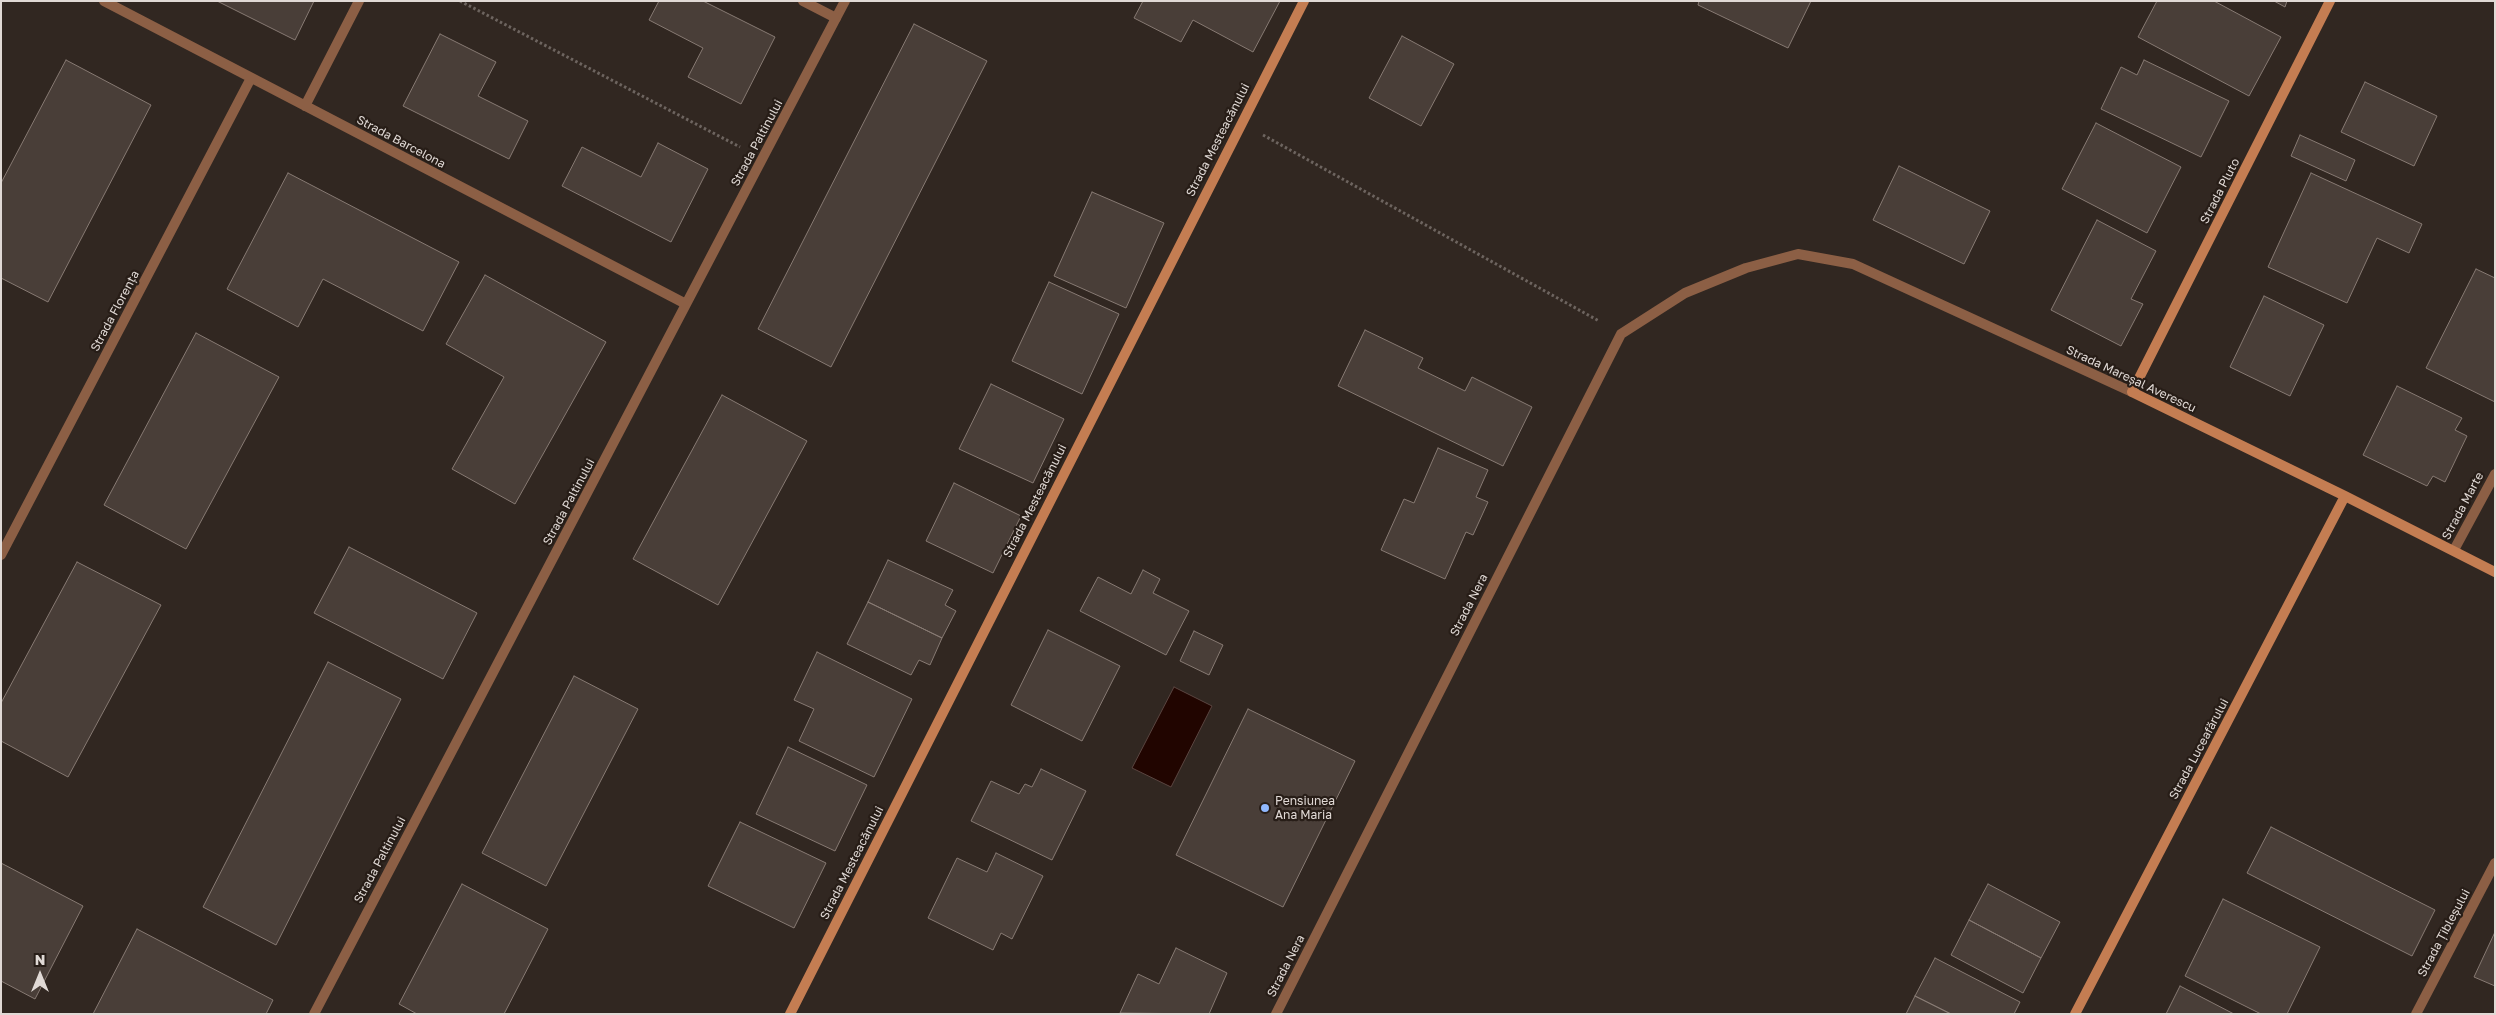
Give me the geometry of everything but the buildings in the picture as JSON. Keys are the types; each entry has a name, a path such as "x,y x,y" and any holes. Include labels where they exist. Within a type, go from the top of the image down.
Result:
{"street":[{"name":"Strada Barcelona","path":"104,1 686,304"},
{"path":"305,106 359,1"},
{"path":"803,1 836,18"},
{"name":"Strada Paltinului","path":"314,1014 845,1"},
{"name":"Strada Mesteacănului","path":"790,1014 1304,1"},
{"name":"Strada Pluto","path":"2132,392 2330,1"},
{"name":"Strada Florența","path":"1,555 251,78"},
{"name":"Strada Mareșal Averescu","path":"1621,334 1684,293 1746,268 1798,254 1853,264 2132,392 2495,572"},
{"name":"Strada Nera","path":"1276,1014 1621,334"},
{"name":"Strada Marte","path":"2454,550 2495,474"},
{"name":"Strada Luceafărului","path":"2075,1014 2345,496"},
{"name":"Strada Țibleșului","path":"2416,1014 2495,863"}],"path":[{"path":"460,1 763,159"},
{"path":"1241,123 1621,334"}],"shaded area":[{"path":"1174,687 1212,706 1171,787 1132,768"}],"place":[{"name":"Pensiunea Ana Maria","path":"1265,808"}]}
